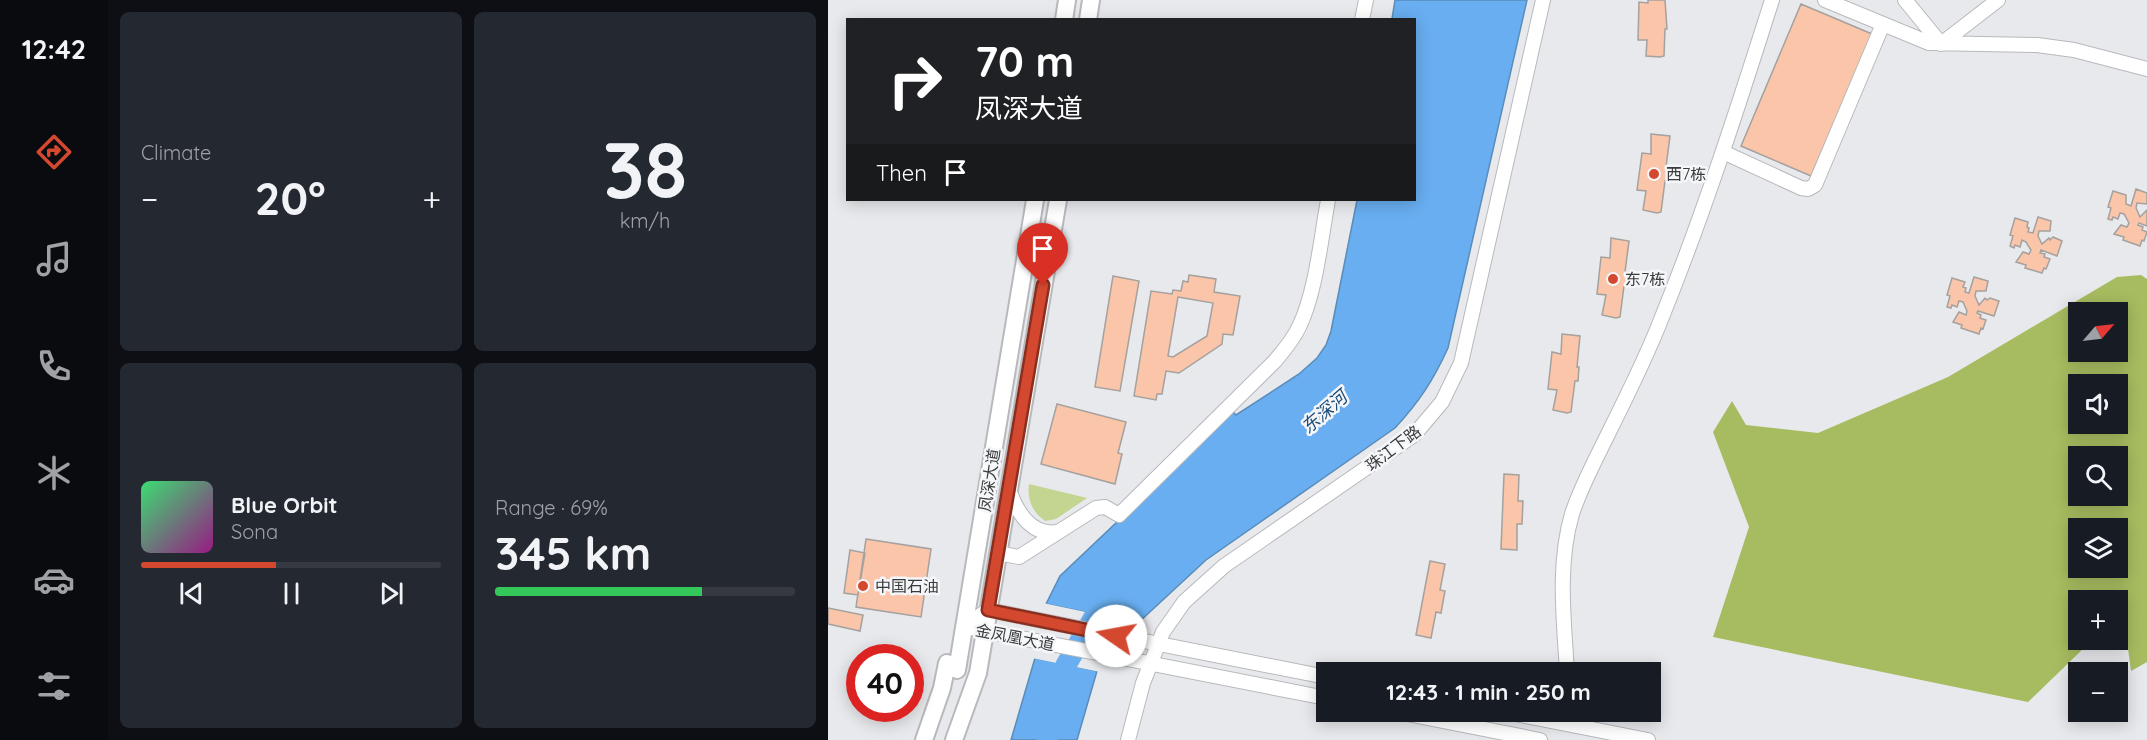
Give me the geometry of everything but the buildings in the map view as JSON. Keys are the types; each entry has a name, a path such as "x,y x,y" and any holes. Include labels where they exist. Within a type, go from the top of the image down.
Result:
{"main road":[{"path":"1064,18 1067,0"},
{"path":"1088,18 1091,0"},
{"name":"凤深大道","path":"924,740 942,688 947,663 957,670 1035,201"},
{"name":"凤深大道","path":"954,740 978,673 1058,201"}],"street":[{"path":"1362,18 1366,0"},
{"name":"珠江下路","path":"1128,740 1150,663 1163,632 1184,602 1224,566 1414,435 1442,402 1453,383 1461,363 1543,0"},
{"path":"1566,662 1562,594 1564,553 1572,515 1587,477 1636,377 1662,317 1723,152 1772,0"},
{"path":"1825,0 1929,44 2037,45 2074,50 2147,69"},
{"path":"1905,0 1941,44"},
{"path":"1941,44 1998,0"},
{"path":"1723,152 1801,188 1808,189 1815,185 1883,24"},
{"path":"998,553 1019,557 1098,507 1105,507 1119,515 1275,362 1290,344 1307,306 1328,201"},
{"path":"1009,489 1020,513 1032,527 1049,533 1059,531"},
{"name":"金凤凰大道","path":"964,627 988,610 1316,675"},
{"name":"金凤凰大道","path":"964,627 1316,696"},
{"path":"1448,722 1540,740"},
{"path":"1556,722 1648,740"}],"green space":[{"path":"2141,275 2147,279 2147,662 2131,671 2128,648 2128,590 2068,590 2068,650 2082,650 2028,702 1713,637 1749,527 1713,432 1732,401 1746,425 1818,433 1948,377 2068,306 2068,362 2128,362 2128,302 2075,302 2117,277"},
{"path":"1029,484 1087,498 1056,519 1045,521 1031,505"}],"water":[{"path":"1395,0 1527,0 1448,348 1437,371 1418,400 1395,428 1206,560 1138,623 1046,604 1060,576 1233,412 1236,415 1299,374 1317,358 1326,345 1331,331 1357,201 1416,201 1416,18 1392,18"},
{"path":"1035,658 1097,671 1077,740 1011,740"}],"pier":[{"path":"1043,603 1138,623 1138,626 1045,607"},
{"path":"1036,655 1098,668 1100,672 1032,658"}],"waterway":[{"name":"东深河","path":"1047,740 1066,665 1110,590"}],"place":[{"name":"西7栋","path":"1654,174"},
{"name":"东7栋","path":"1613,279"},
{"name":"中国石油","path":"863,586"}],"route":[{"path":"1043,285 988,610 1116,636"}]}
